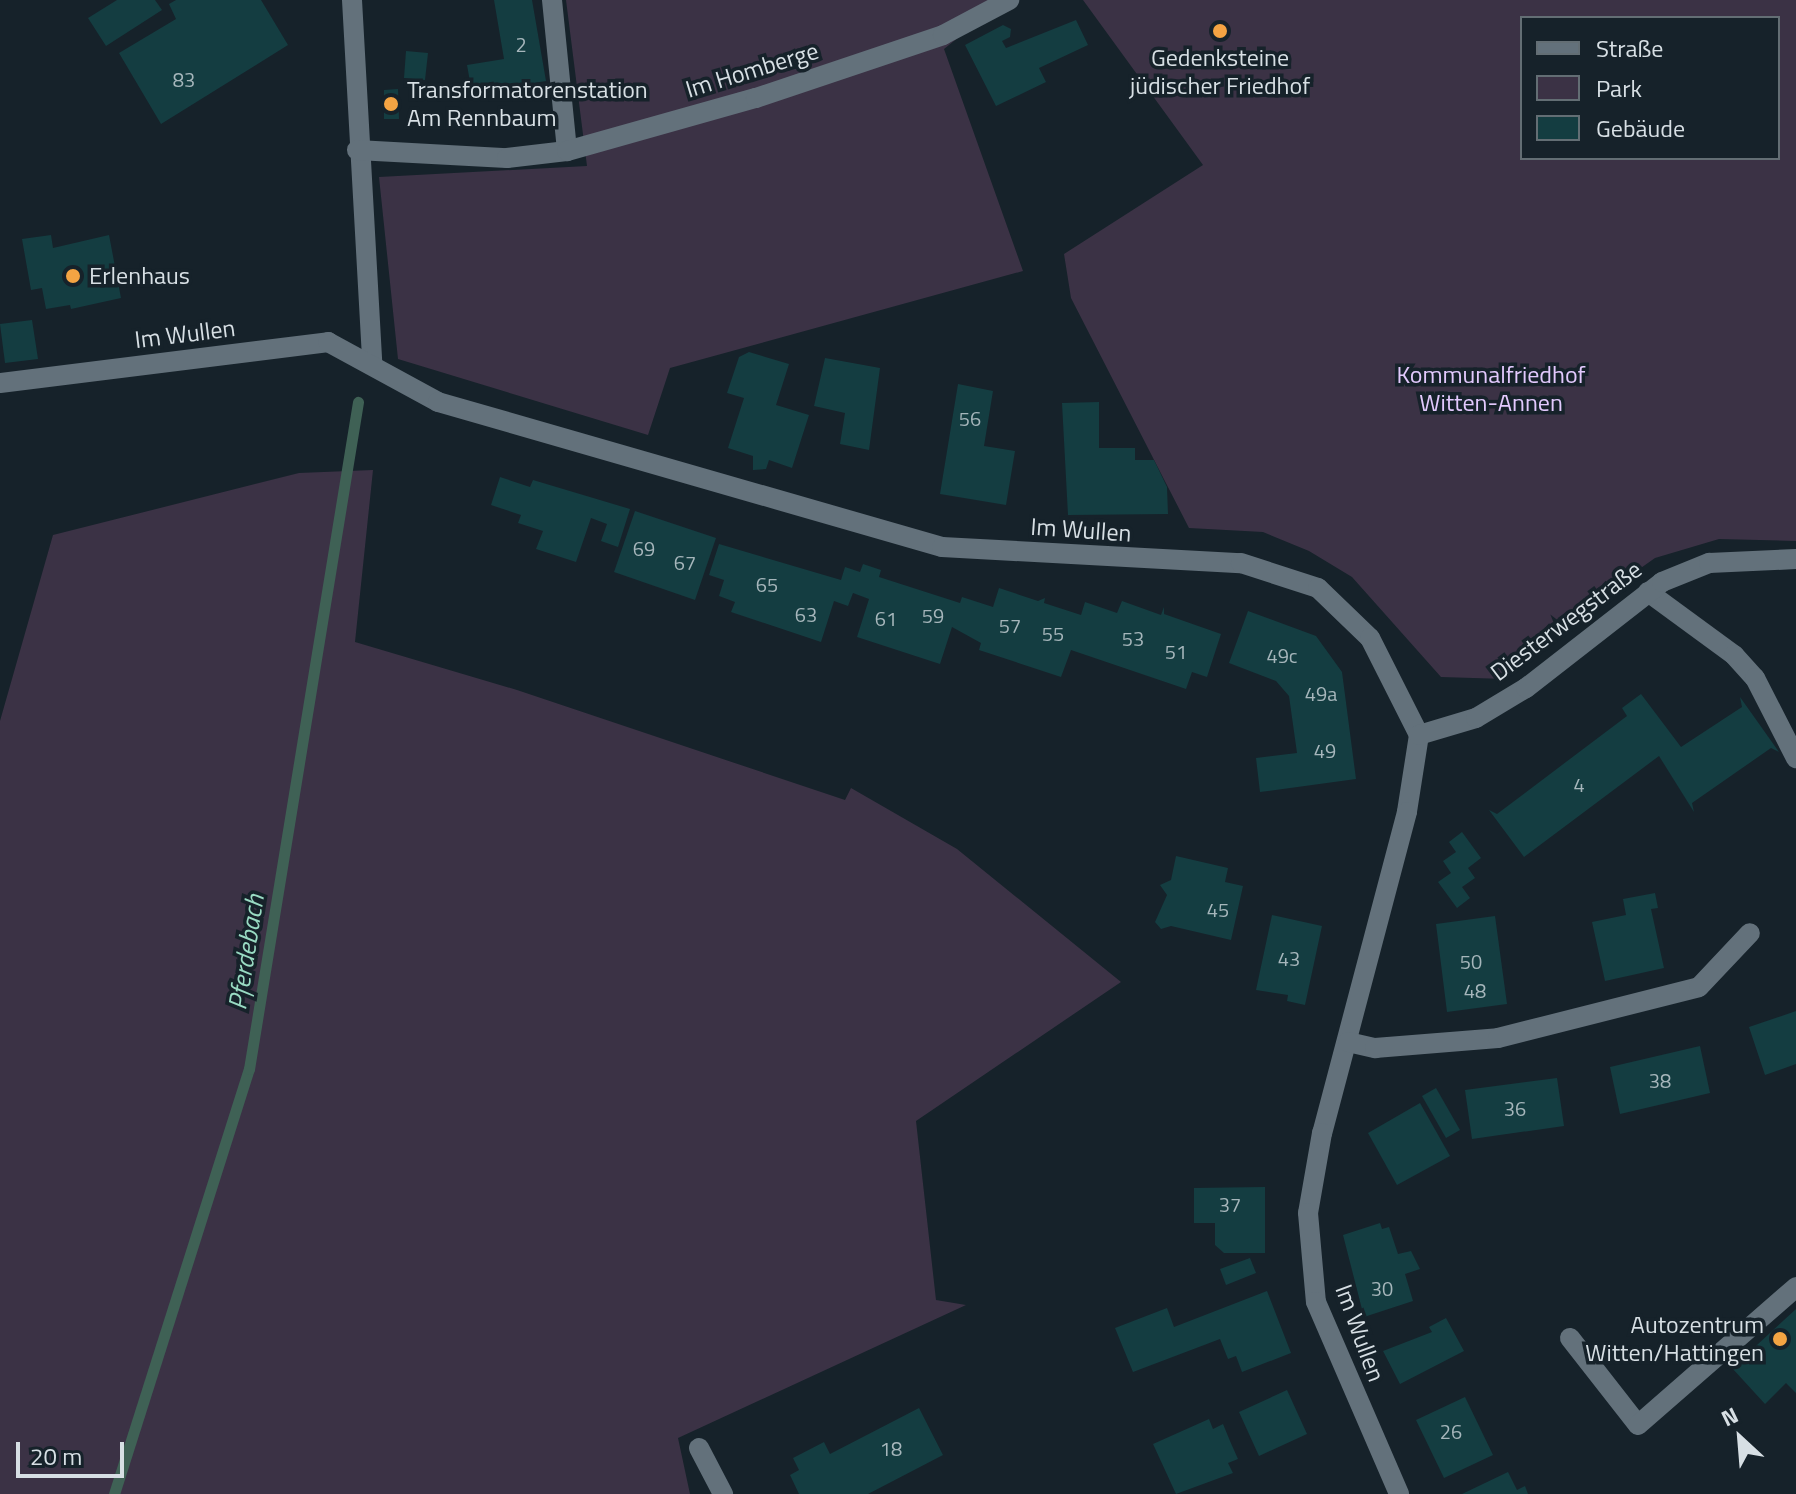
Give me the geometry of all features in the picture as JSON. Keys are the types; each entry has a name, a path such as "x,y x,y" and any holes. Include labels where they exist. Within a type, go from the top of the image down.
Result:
{"street":[{"path":"352,0 357,150 372,363"},
{"path":"552,0 567,151"},
{"name":"Im Homberge","path":"357,150 507,158 567,151 756,98 929,40 1009,0"},
{"name":"Im Wullen","path":"0,383 328,342 372,363 438,402 942,547 1241,563 1318,588 1370,638 1419,735 1407,812 1322,1133 1308,1213 1316,1302 1399,1494"},
{"name":"Diesterwegstraße","path":"1419,735 1476,718 1526,688 1648,592 1709,563 1796,559"},
{"path":"1648,592 1734,655 1755,678 1796,758"},
{"path":"1348,1042 1375,1048 1498,1038 1699,987 1750,933"},
{"path":"1570,1338 1638,1425 1796,1287"},
{"path":"699,1448 723,1494"}],"green space":[{"path":"566,0 1005,0 944,49 1023,271 670,368 648,435 398,359 379,177 587,166"},
{"name":"Kommunalfriedhof Witten-Annen","path":"1083,0 1796,0 1796,541 1719,539 1655,558 1567,620 1506,679 1441,677 1352,577 1309,551 1263,532 1189,528 1071,298 1064,254 1203,165"},
{"path":"373,470 355,642 517,690 845,800 851,788 957,849 1121,982 916,1121 936,1300 966,1305 678,1438 690,1494 0,1494 0,721 53,535 299,473"}],"building":[{"path":"117,0 155,0 162,10 106,46 88,18"},
{"path":"176,0 261,0 288,45 161,124 119,53 176,19 169,4"},
{"path":"494,0 532,0 546,81 472,93 467,65 504,59"},
{"path":"1076,20 1088,45 1039,68 1046,82 996,106 965,45 1003,25 1011,29 1010,37 1002,41 1006,48"},
{"path":"406,51 428,53 425,80 404,78"},
{"name":"Transformatorenstation Am Rennbaum","path":"398,89 399,119 384,119 384,90"},
{"name":"Erlenhaus","path":"51,235 53,248 109,235 121,298 71,309 70,305 46,309 42,288 31,290 22,239"},
{"path":"32,320 38,359 5,363 0,324"},
{"path":"749,352 789,364 776,405 809,415 792,468 769,460 766,469 753,470 753,456 728,448 744,398 727,393 739,357"},
{"path":"825,358 880,368 869,450 840,444 845,413 814,406"},
{"path":"958,384 993,391 984,446 1015,451 1006,505 940,494"},
{"path":"1099,402 1099,448 1135,448 1135,460 1154,460 1167,487 1168,514 1068,515 1062,403"},
{"path":"500,477 530,487 533,480 630,509 618,547 601,541 607,524 591,518 576,562 536,549 543,531 518,523 521,515 491,505"},
{"path":"635,511 716,538 695,600 614,572"},
{"path":"719,544 841,580 845,567 860,572 863,564 881,570 879,577 960,603 962,597 993,607 999,588 1038,601 1045,598 1044,603 1081,615 1085,602 1117,613 1122,601 1161,615 1164,607 1164,614 1221,634 1207,677 1192,672 1186,689 1071,650 1061,677 979,650 981,643 952,627 940,664 857,637 869,599 853,593 848,606 834,601 821,642 731,612 735,602 719,596 724,580 709,575"},
{"path":"1248,611 1316,636 1342,672 1356,779 1260,792 1256,758 1297,753 1289,696 1276,681 1229,663"},
{"path":"1641,694 1681,747 1742,707 1740,697 1779,752 1771,748 1692,803 1694,812 1659,756 1524,857 1489,810 1497,814 1627,716 1622,708"},
{"path":"1462,832 1481,858 1468,868 1475,878 1462,887 1470,898 1457,908 1438,882 1451,873 1443,861 1456,852 1449,842"},
{"path":"1176,856 1228,868 1225,882 1243,886 1231,940 1171,926 1161,929 1155,922 1167,895 1160,885 1171,880"},
{"path":"1655,893 1658,908 1651,909 1664,968 1605,981 1592,922 1626,915 1623,899"},
{"path":"1272,915 1322,926 1305,1005 1287,1001 1288,995 1256,990"},
{"path":"1495,916 1507,1004 1447,1012 1436,924"},
{"path":"1796,1011 1796,1064 1765,1075 1749,1027"},
{"path":"1700,1046 1710,1093 1620,1114 1610,1067"},
{"path":"1557,1078 1564,1126 1472,1139 1465,1090"},
{"path":"1436,1088 1460,1130 1446,1138 1422,1096"},
{"path":"1420,1103 1450,1156 1397,1185 1368,1133"},
{"path":"1265,1187 1265,1253 1224,1253 1215,1245 1215,1223 1194,1223 1194,1188"},
{"path":"1380,1223 1382,1229 1389,1227 1398,1254 1411,1251 1420,1269 1405,1274 1413,1301 1364,1317 1343,1235"},
{"path":"1250,1258 1256,1273 1226,1285 1220,1269"},
{"path":"1267,1291 1291,1353 1242,1372 1236,1356 1228,1359 1220,1339 1133,1372 1115,1328 1167,1308 1174,1327"},
{"name":"Autozentrum Witten/Hattingen","path":"1796,1309 1796,1393 1786,1383 1765,1404 1732,1368"},
{"path":"1446,1318 1464,1351 1400,1384 1383,1351 1432,1332 1429,1327"},
{"path":"1287,1390 1307,1434 1259,1456 1239,1412"},
{"path":"1465,1397 1493,1455 1444,1478 1416,1420"},
{"path":"919,1408 943,1455 868,1494 799,1494 790,1475 799,1470 793,1458 824,1442 830,1454"},
{"path":"1209,1419 1213,1429 1223,1424 1238,1459 1228,1463 1233,1473 1176,1494 1153,1444"},
{"path":"1508,1472 1517,1490 1525,1486 1528,1494 1462,1494"}],"waterway":[{"name":"Pferdebach","path":"114,1494 249,1069 358,402"}],"place":[{"name":"Gedenksteine jüdischer Friedhof","path":"1220,31"},
{"name":"Transformatorenstation Am Rennbaum","path":"391,104"},
{"name":"Erlenhaus","path":"73,276"},
{"name":"Autozentrum Witten/Hattingen","path":"1780,1339"}]}
